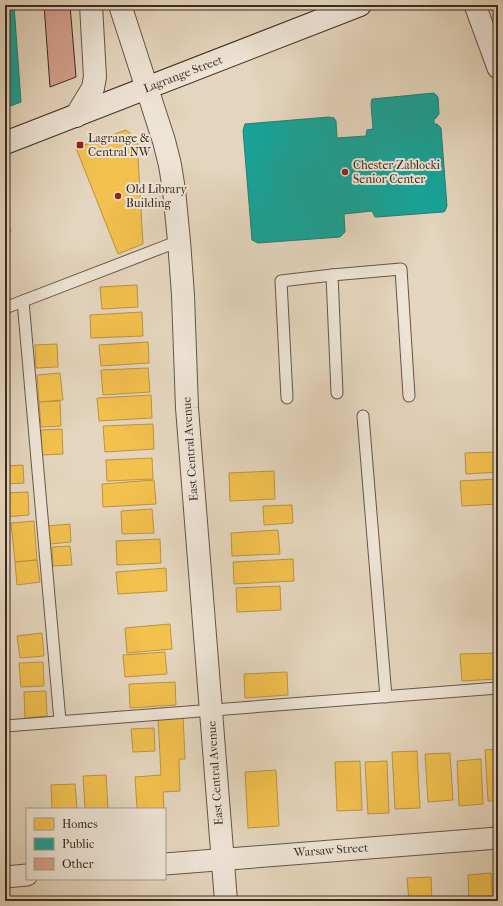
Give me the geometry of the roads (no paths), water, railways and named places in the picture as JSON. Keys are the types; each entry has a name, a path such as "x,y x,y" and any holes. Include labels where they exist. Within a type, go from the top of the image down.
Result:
{"street":[{"path":"76,116 93,88 95,77 91,5"},
{"name":"East Central Avenue","path":"120,5 170,165 180,241 187,408 226,901"},
{"name":"Lagrange Street","path":"5,143 146,88 335,10 360,5"},
{"path":"475,5 498,68"},
{"name":"Warsaw Street","path":"166,864 498,838"},
{"path":"5,877 26,875"}],"lane":[{"path":"5,308 180,241"},
{"path":"287,398 281,282 401,269 409,396"},
{"path":"332,276 337,393"},
{"path":"24,301 60,721"},
{"path":"363,416 386,697"},
{"path":"5,726 498,688"}],"place":[{"name":"Lagrange & Central NW","path":"80,145"},
{"name":"Chester Zablocki Senior Center","path":"345,172"},
{"name":"Old Library Building","path":"118,196"}]}
